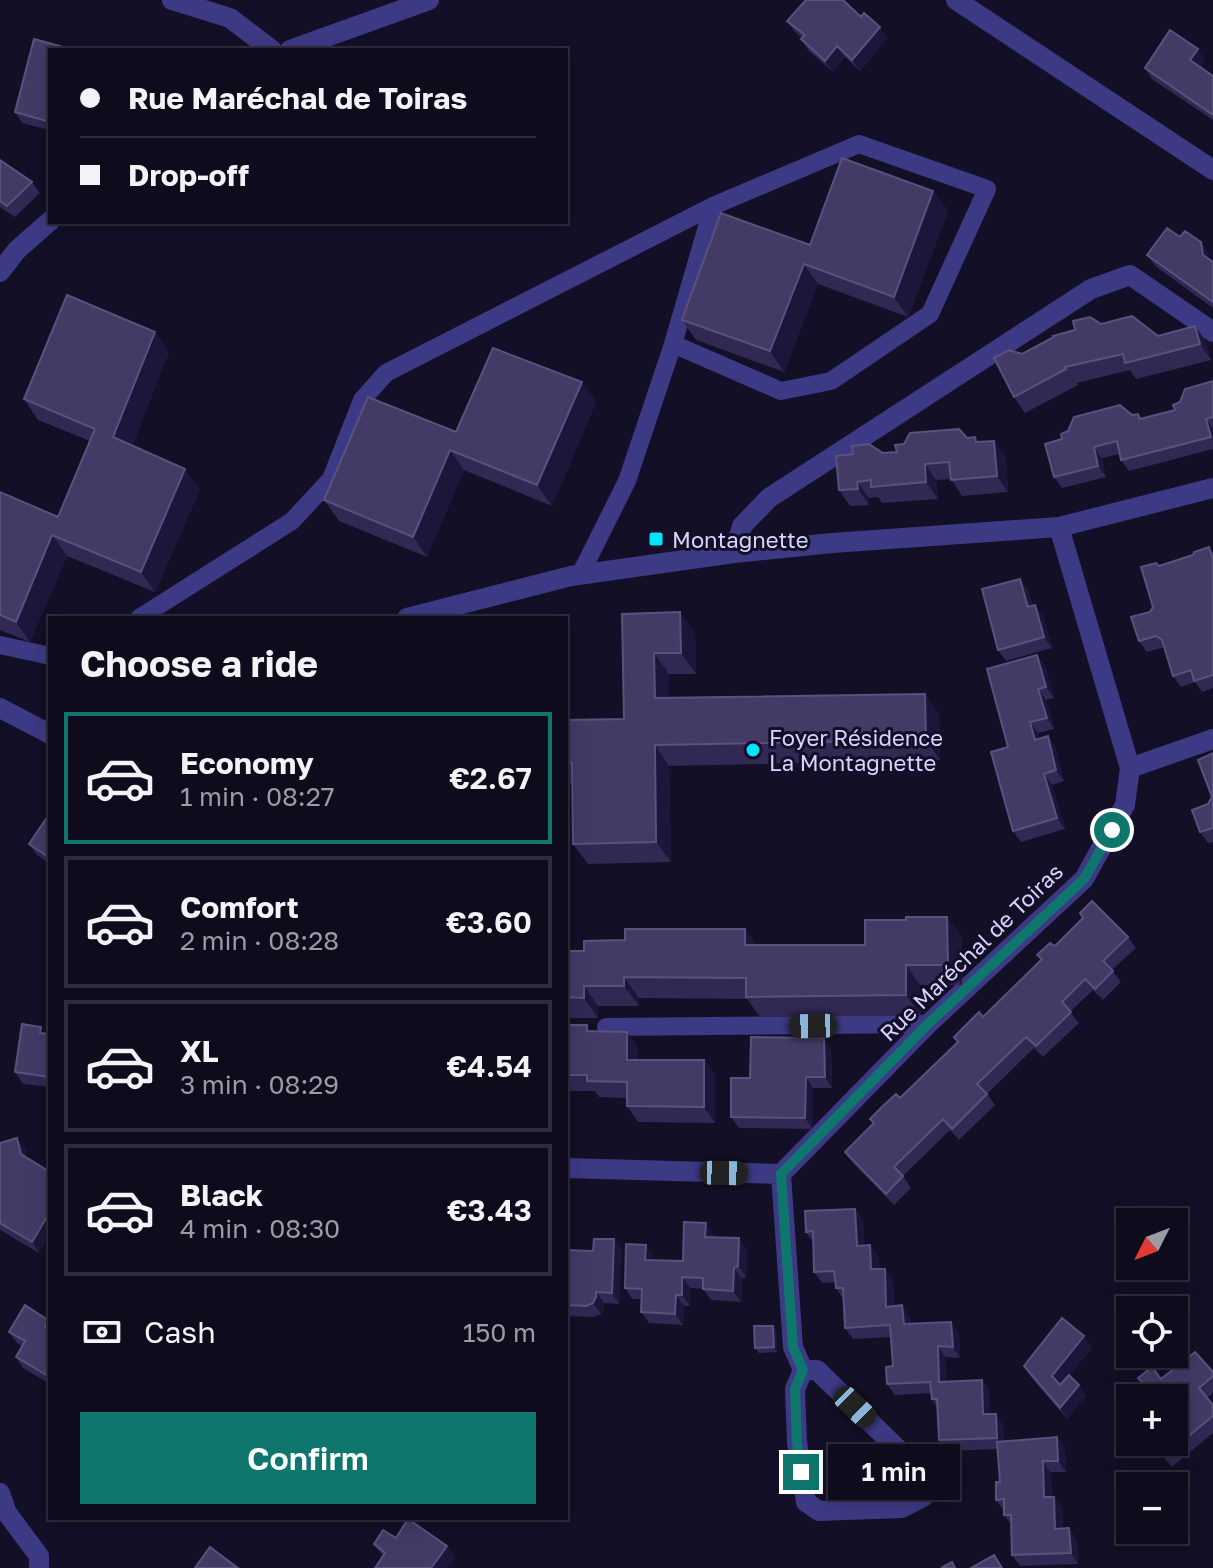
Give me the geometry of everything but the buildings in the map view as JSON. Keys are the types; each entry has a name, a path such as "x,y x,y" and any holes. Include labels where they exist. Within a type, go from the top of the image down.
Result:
{"street":[{"path":"172,0 230,18 269,48"},
{"path":"296,48 429,0"},
{"path":"956,0 1213,170"},
{"path":"0,272 17,250 48,223"},
{"path":"734,553 742,526 769,498 1091,289 1130,275 1213,332"},
{"path":"415,616 580,575 734,553 832,543 1059,527 1213,488"},
{"name":"Rue Maréchal de Toiras","path":"781,1174 928,1024 1084,879 1125,805 1130,768 1059,527"},
{"path":"0,708 48,733"},
{"path":"1130,768 1213,739"},
{"path":"568,1168 781,1174 793,1347 803,1370 795,1389 797,1442 806,1502 819,1511 902,1508 923,1497 926,1484 913,1464 817,1370 803,1370"},
{"path":"0,1493 7,1513 39,1556 39,1568"}],"lane":[{"path":"142,616 292,521 331,479 362,400 386,373 713,206 859,144 987,189 930,314 831,381 781,391 673,344"},
{"path":"580,575 627,481 673,344 713,206"},
{"path":"0,645 48,654"},
{"path":"606,1027 928,1024"}],"place":[{"name":"Montagnette","path":"656,539"},
{"name":"Foyer Résidence La Montagnette","path":"753,750"}],"route":[{"path":"801,1472 795,1389 803,1370 793,1347 781,1174 928,1024 1084,879 1112,830"}]}
